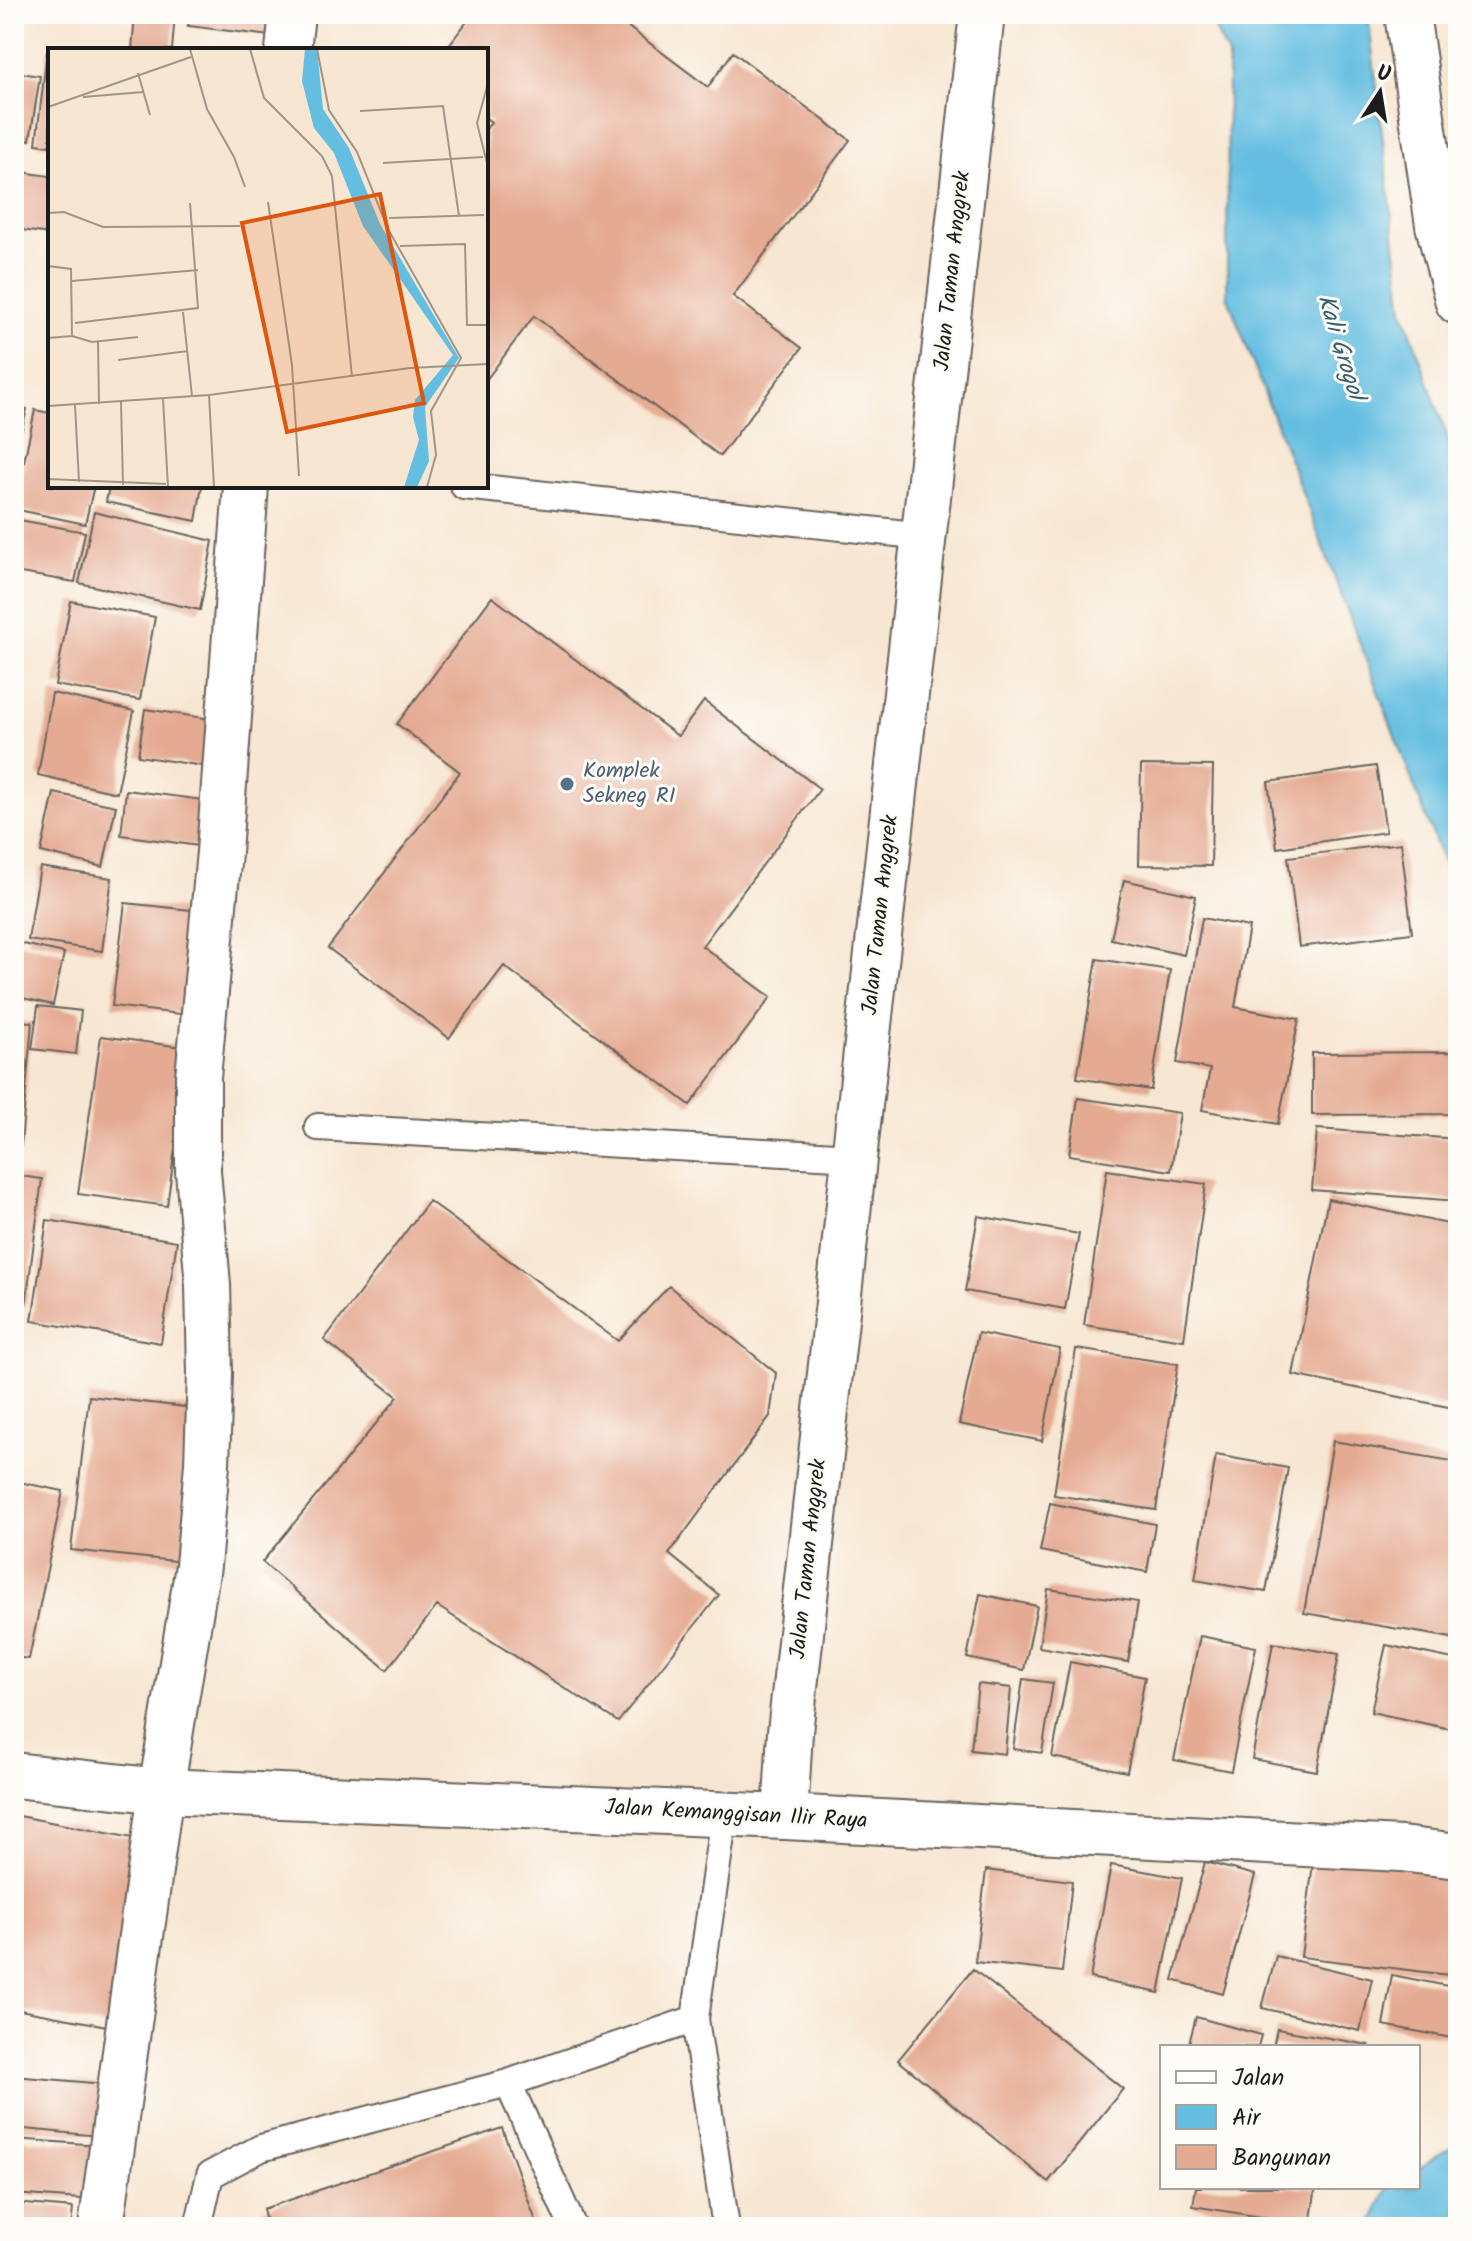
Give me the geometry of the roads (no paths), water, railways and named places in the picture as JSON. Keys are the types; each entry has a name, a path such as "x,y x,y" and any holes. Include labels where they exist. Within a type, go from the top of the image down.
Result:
{"street":[{"path":"288,48 292,14"},
{"name":"Jalan Taman Anggrek","path":"785,1817 792,1716 982,14"},
{"path":"1407,14 1438,225 1458,302"},
{"path":"101,2227 161,1791 198,1566 207,1464 210,1344 198,1171 198,1077 219,852 246,488"},
{"name":"Jalan Kemanggisan Ilir Raya","path":"14,1775 161,1791 785,1817 1401,1849 1458,1856"}],"lane":[{"path":"482,488 924,536"},
{"path":"318,1127 854,1157"},
{"path":"724,1815 695,2019 726,2227"},
{"path":"198,2227 210,2175 261,2148 508,2083 695,2019"},
{"path":"508,2083 573,2227"}],"water":[{"name":"Kali Grogol","path":"1208,14 1368,14 1403,310 1458,467 1458,901 1227,295 1228,56"},
{"path":"1458,2142 1458,2227 1370,2227 1386,2191 1420,2189 1420,2168"}],"place":[{"name":"Komplek Sekneg RI","path":"567,784"}]}
